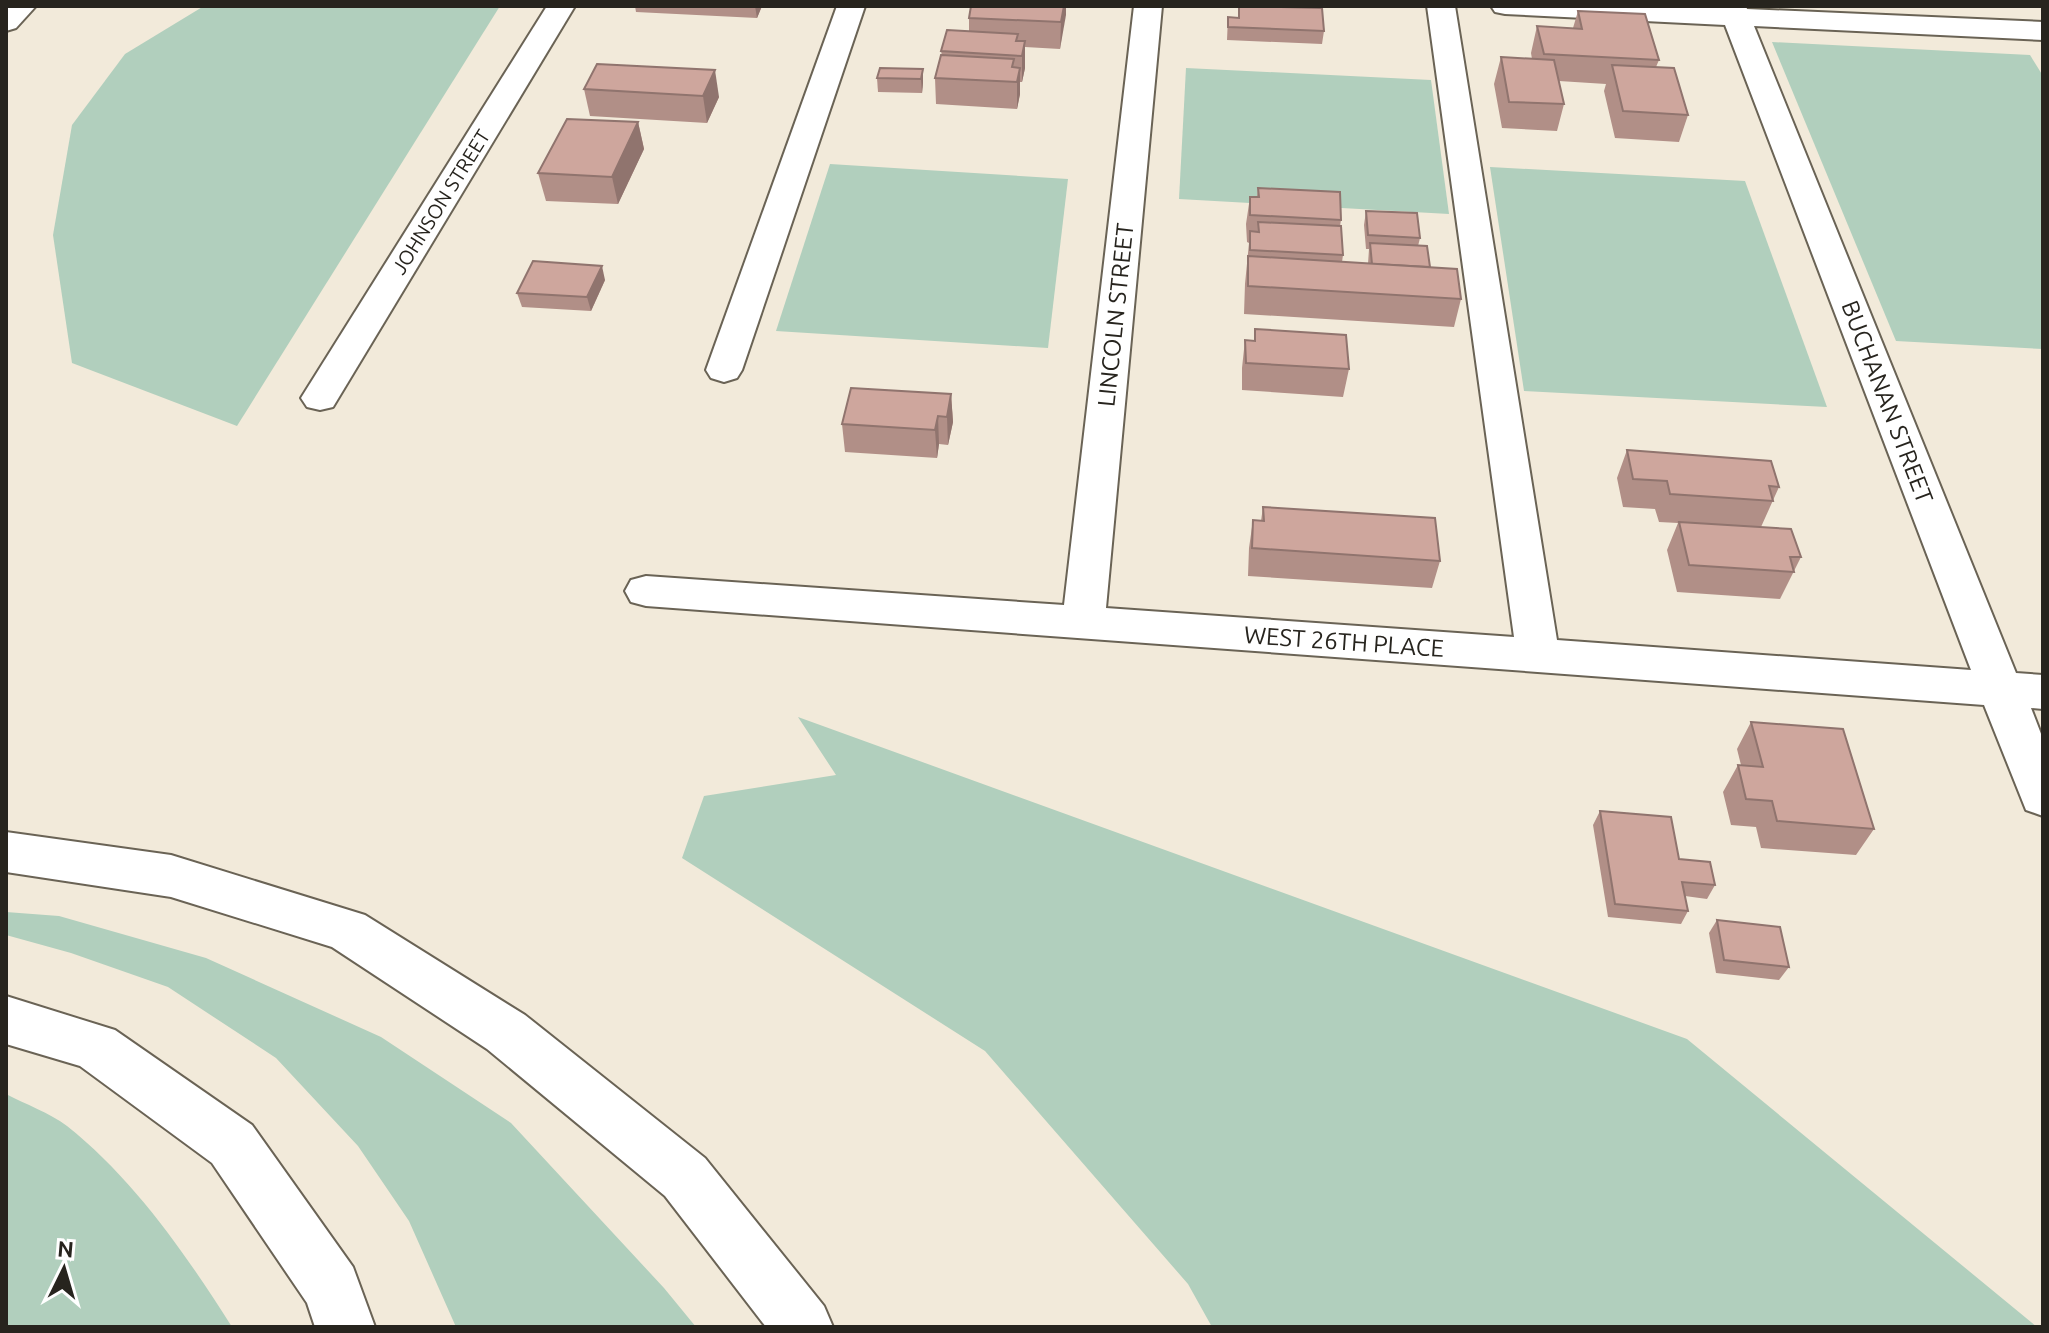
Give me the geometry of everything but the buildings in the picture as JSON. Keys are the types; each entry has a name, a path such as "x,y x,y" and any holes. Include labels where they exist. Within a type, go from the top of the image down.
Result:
{"main road":[{"path":"6,22 22,6"},
{"name":"JOHNSON STREET","path":"320,398 561,6"},
{"path":"724,370 851,6"},
{"name":"LINCOLN STREET","path":"1083,623 1148,6"},
{"path":"1441,6 1538,656"},
{"path":"1505,6 1734,11 2042,32"},
{"path":"2024,6 2042,32"},
{"name":"BUCHANAN STREET","path":"1734,11 2043,797"},
{"name":"WEST 26TH PLACE","path":"646,591 2043,692"},
{"path":"6,852 171,876 347,930 506,1032 685,1177 803,1327"},
{"path":"6,1020 96,1047 232,1144 332,1288 345,1327"}],"green space":[{"path":"204,6 500,6 237,426 72,363 53,235 72,125 125,54"},
{"path":"1772,42 2030,55 2043,76 2043,349 1896,341"},
{"path":"1186,68 1431,80 1449,214 1179,199"},
{"path":"830,164 1068,179 1048,348 776,331"},
{"path":"1490,167 1745,181 1827,407 1524,391"},
{"path":"798,717 1687,1039 2037,1327 1212,1327 1188,1284 985,1051 682,858 704,796 836,775"},
{"path":"6,912 59,916 206,958 381,1037 511,1123 664,1288 696,1327 456,1327 409,1221 358,1146 276,1058 168,987 71,953 6,935"},
{"path":"6,1094 60,1121 115,1170 178,1246 232,1327 6,1327"}]}
